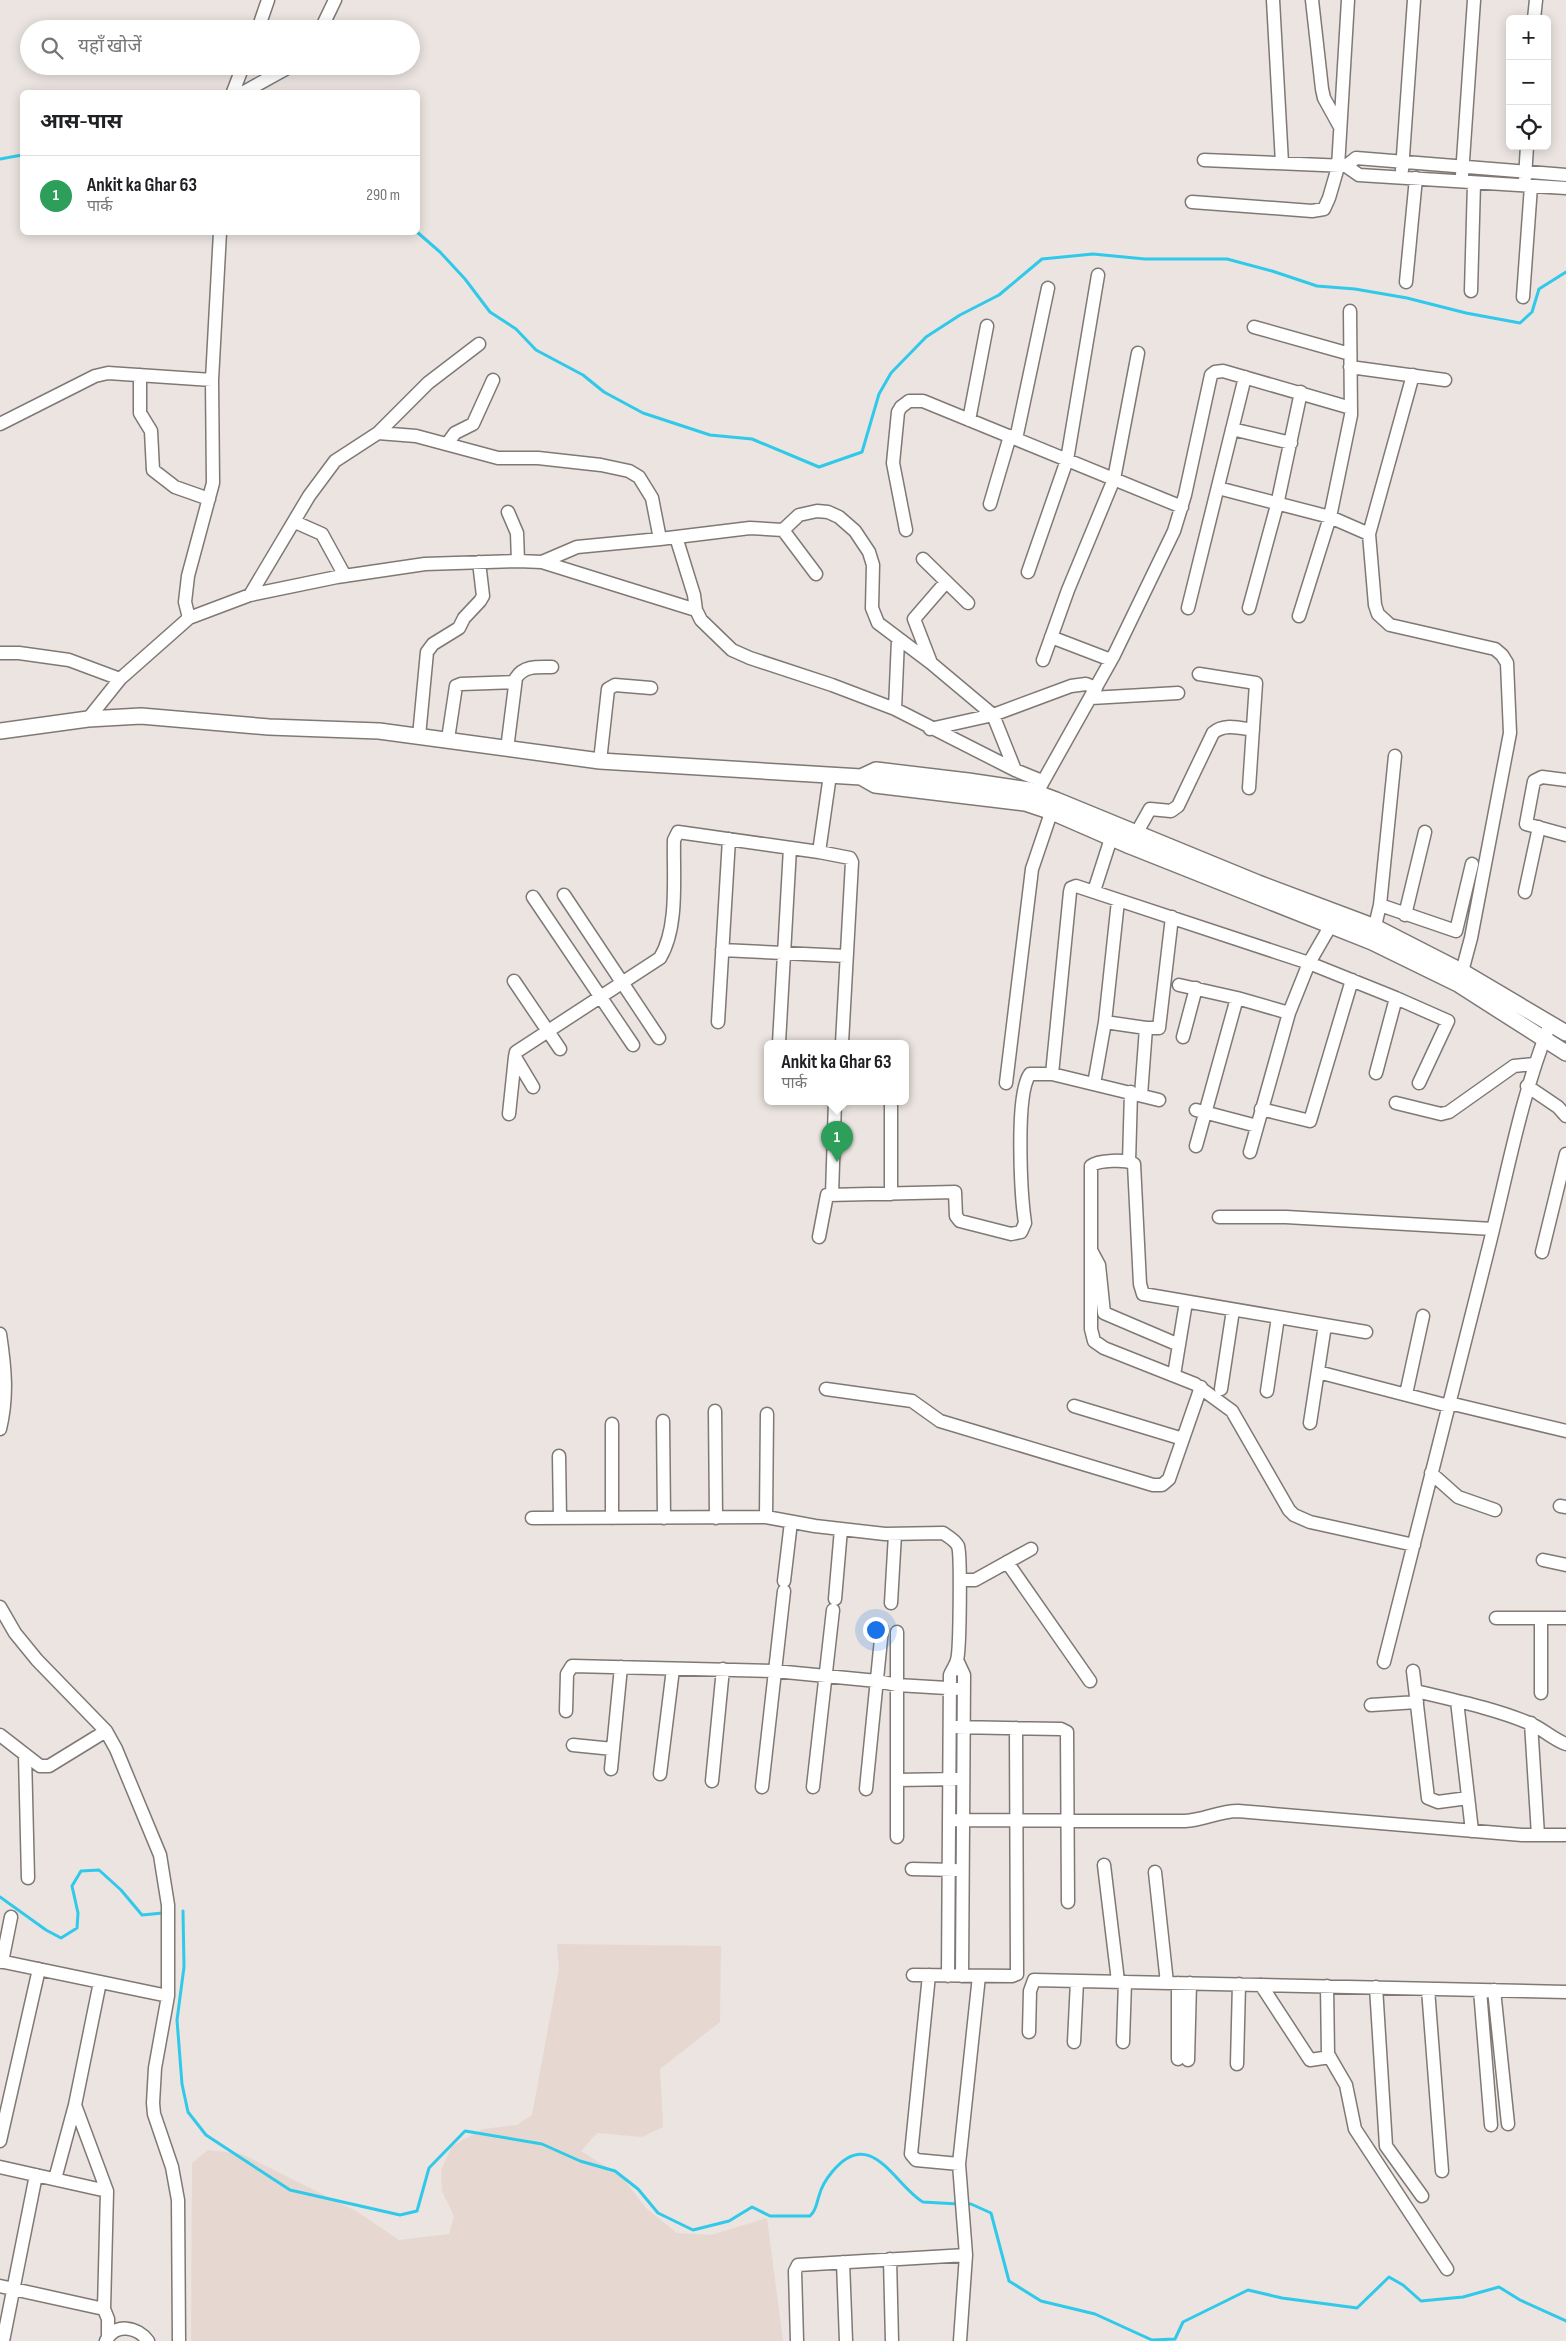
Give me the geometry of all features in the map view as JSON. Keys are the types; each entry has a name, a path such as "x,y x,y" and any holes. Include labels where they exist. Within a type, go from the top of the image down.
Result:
{"street":[{"path":"261,20 268,0"},
{"path":"325,20 335,0"},
{"path":"1274,0 1282,163"},
{"path":"1312,0 1322,89 1324,98 1340,127"},
{"path":"1192,202 1319,210 1324,208 1342,167 1340,127 1348,0"},
{"path":"1402,177 1414,0"},
{"path":"1471,291 1468,182 1463,166 1474,0"},
{"path":"1534,15 1536,0"},
{"path":"234,90 240,75"},
{"path":"248,90 275,75"},
{"path":"1522,297 1528,186 1526,171 1527,150"},
{"path":"1342,167 1356,158 1566,175"},
{"path":"1204,160 1342,167 1359,176 1566,188"},
{"path":"1406,282 1416,178"},
{"path":"189,618 185,602 188,576 213,482 212,380 220,235"},
{"path":"1028,572 1067,460 1098,275"},
{"path":"990,504 1013,438 1048,288"},
{"path":"1299,616 1330,518 1351,408 1350,311"},
{"path":"969,420 987,326"},
{"path":"1254,327 1350,354"},
{"path":"250,595 309,496 335,461 378,433 428,383 479,344"},
{"path":"1043,660 1068,590 1114,479 1138,353"},
{"path":"1350,367 1445,380"},
{"path":"1038,793 1094,693 1174,532 1182,507 1211,375 1219,370 1301,392 1351,408"},
{"path":"0,424 95,376 108,373 212,380"},
{"path":"140,375 140,413 151,431 153,470 174,487 209,499"},
{"path":"1413,376 1369,534 1375,605 1378,614 1398,628 1495,649 1502,655 1506,663 1510,733 1500,792 1461,978"},
{"path":"1188,608 1245,377"},
{"path":"447,444 459,430 473,424 493,380"},
{"path":"1249,608 1278,505 1301,392"},
{"path":"906,530 893,463 901,407 910,400 923,401 1182,507"},
{"path":"1232,428 1291,443"},
{"path":"378,433 411,435 498,458 538,458 601,465 629,471 639,477 652,498 660,539"},
{"path":"1218,488 1330,518 1369,534"},
{"path":"542,562 577,546 660,539 750,528 783,530 799,515 817,511 828,512 839,517 855,531 869,552 873,565 872,608 874,617 882,627 931,663 992,715 1015,770"},
{"path":"508,512 517,533 518,561"},
{"path":"295,522 322,534 327,540 345,576"},
{"path":"783,530 816,574"},
{"path":"676,537 694,595 696,610 701,620 732,650 894,709 1015,770 1054,806 1373,935 1461,978 1566,1033"},
{"path":"923,559 968,604"},
{"path":"419,736 427,652 433,644 459,628 464,618 480,601 482,596 479,562"},
{"path":"88,719 120,679 189,618 250,595 345,576 425,564 542,562 696,610"},
{"path":"931,663 914,619 946,582"},
{"path":"1051,637 1111,660"},
{"path":"894,709 898,640"},
{"path":"0,653 19,653 69,660 120,679"},
{"path":"507,749 515,682 518,674 528,668 552,667"},
{"path":"1199,674 1256,684 1249,788"},
{"path":"448,739 456,686 461,684 515,682"},
{"path":"930,728 992,715 1071,686 1086,684 1094,693 1178,693"},
{"path":"600,761 608,689 615,685 651,688"},
{"path":"0,731 88,719 141,716 269,727 379,731 600,761 861,777 876,770 968,781 1038,793"},
{"path":"1133,839 1150,809 1171,811 1178,806 1213,732 1220,727 1253,730"},
{"path":"1373,935 1380,906 1395,756"},
{"path":"819,852 830,775"},
{"path":"1566,780 1542,777 1534,781 1526,824 1566,834"},
{"path":"1006,1083 1032,869 1054,806"},
{"path":"1525,892 1539,828"},
{"path":"1094,891 1113,831"},
{"path":"510,1114 516,1052 660,958 666,949 672,927 675,834 683,832 846,856 852,862 842,1040"},
{"path":"1405,914 1425,832"},
{"path":"718,1022 730,839"},
{"path":"779,1040 790,848"},
{"path":"1380,906 1456,931 1472,864"},
{"path":"1052,1074 1070,892 1074,886 1309,963 1448,1021 1419,1083"},
{"path":"564,895 659,1038"},
{"path":"533,897 633,1045"},
{"path":"1094,1084 1105,1022 1118,901"},
{"path":"1105,1022 1159,1028 1172,917"},
{"path":"1250,1152 1290,1013 1309,963 1334,920"},
{"path":"722,950 846,956"},
{"path":"1461,978 1566,1053"},
{"path":"1261,1109 1310,1121 1352,980"},
{"path":"514,981 560,1049"},
{"path":"1179,985 1237,998 1290,1013"},
{"path":"1184,1037 1196,988"},
{"path":"1196,1146 1201,1111 1237,998"},
{"path":"1376,1074 1396,998"},
{"path":"1384,1662 1527,1086 1550,1024"},
{"path":"1129,1162 1136,1093 1146,1028"},
{"path":"515,1057 533,1087"},
{"path":"1396,1103 1441,1114 1449,1112 1514,1066 1534,1064"},
{"path":"819,1237 827,1195 955,1192 956,1216 960,1221 1011,1234 1021,1232 1025,1223 1021,1157 1022,1115 1026,1083 1030,1074 1052,1074 1159,1100"},
{"path":"1527,1086 1558,1107 1566,1116"},
{"path":"832,1195 835,1105"},
{"path":"890,1194 891,1105"},
{"path":"1201,1111 1256,1126"},
{"path":"1542,1252 1566,1154"},
{"path":"1366,1332 1147,1296 1141,1291 1134,1164 1129,1162 1096,1163 1091,1166 1091,1329 1094,1341 1104,1348 1200,1387 1224,1404 1236,1417 1288,1510 1294,1515 1310,1522 1414,1545"},
{"path":"1219,1218 1286,1217 1493,1229"},
{"path":"1090,1249 1099,1264 1104,1313 1179,1345"},
{"path":"1174,1375 1186,1302"},
{"path":"1221,1389 1233,1310"},
{"path":"1406,1394 1423,1316"},
{"path":"1267,1391 1278,1317"},
{"path":"1310,1423 1325,1325"},
{"path":"0,1334 6,1374 6,1399 0,1429"},
{"path":"1318,1372 1449,1405 1566,1431"},
{"path":"826,1389 912,1401 940,1421 1153,1485 1167,1483 1200,1387"},
{"path":"1074,1406 1183,1438"},
{"path":"715,1411 716,1518"},
{"path":"766,1517 767,1414"},
{"path":"663,1422 664,1518"},
{"path":"612,1424 612,1518"},
{"path":"559,1456 560,1518"},
{"path":"1431,1473 1458,1498 1495,1510"},
{"path":"532,1518 766,1517 841,1529 895,1534 944,1533 952,1538 958,1546 960,1555 960,1580 957,1660 950,1675 948,1976"},
{"path":"762,1787 791,1522"},
{"path":"813,1787 841,1529"},
{"path":"891,1603 895,1534"},
{"path":"960,1580 975,1580 1031,1549"},
{"path":"1543,1560 1566,1565"},
{"path":"1007,1562 1090,1682"},
{"path":"0,1607 15,1633 37,1660 106,1731 116,1749 160,1856 166,1882 169,1921 168,1996 155,2068 153,2102 154,2114 172,2167 178,2200 179,2341"},
{"path":"1496,1618 1566,1618"},
{"path":"1541,1618 1541,1693"},
{"path":"866,1789 882,1629"},
{"path":"897,1632 897,1837"},
{"path":"957,1660 964,1675 962,1976"},
{"path":"566,1710 567,1674 572,1666 775,1671 826,1675 897,1685 964,1689"},
{"path":"611,1769 620,1667"},
{"path":"660,1774 673,1668"},
{"path":"712,1781 723,1670"},
{"path":"1413,1671 1428,1798 1438,1802 1468,1798"},
{"path":"1370,1705 1416,1697 1457,1700 1531,1723 1550,1737 1566,1744"},
{"path":"1457,1700 1472,1831"},
{"path":"1531,1723 1538,1835"},
{"path":"950,1727 1061,1729 1067,1732 1068,1902"},
{"path":"913,1975 1012,1976 1016,1974 1018,1820 1016,1728"},
{"path":"0,1735 40,1766 49,1766 106,1731"},
{"path":"573,1745 613,1749"},
{"path":"25,1754 28,1878"},
{"path":"897,1780 963,1779"},
{"path":"949,1820 1185,1822 1199,1820 1224,1811 1238,1811 1472,1831 1566,1835"},
{"path":"1104,1865 1121,1982 1123,2042"},
{"path":"912,1869 963,1870"},
{"path":"1155,1872 1178,1983 1183,2059"},
{"path":"11,1917 1,1962 168,1996"},
{"path":"0,2141 39,1969"},
{"path":"929,1976 911,2154 916,2160 959,2164"},
{"path":"960,2341 966,2255 959,2164 979,1976"},
{"path":"1029,2032 1030,1991 1034,1980 1566,1992"},
{"path":"1074,2042 1077,1981"},
{"path":"54,2179 74,2105 100,1982"},
{"path":"1237,2064 1239,1984"},
{"path":"1261,1985 1310,2060 1330,2057"},
{"path":"1328,1986 1328,2054 1346,2085 1355,2129 1447,2269"},
{"path":"1376,1987 1386,2146 1422,2196"},
{"path":"1428,1989 1442,2171"},
{"path":"1480,1990 1491,2125"},
{"path":"1494,1990 1508,2124"},
{"path":"74,2105 107,2191 107,2339"},
{"path":"0,2167 107,2191"},
{"path":"3,2341 36,2175"},
{"path":"797,2341 796,2268 802,2264 966,2255"},
{"path":"890,2259 892,2341"},
{"path":"843,2262 846,2341"},
{"path":"0,2286 106,2314 122,2329 137,2331 148,2341"},
{"path":"107,2339 122,2329"}],"shaded area":[{"path":"557,1944 721,1946 720,2022 660,2069 663,2127 642,2137 597,2133 581,2151 621,2176 647,2209 677,2233 711,2235 767,2218 783,2341 191,2341 192,2163 208,2150 242,2154 356,2211 399,2240 449,2234 454,2216 442,2191 441,2170 452,2146 483,2129 517,2125 532,2115 559,1969"}],"waterway":[{"path":"0,159 20,155"},
{"path":"420,235 440,252 465,279 490,312 516,329 536,350 583,375 604,392 643,413 710,435 752,439 819,467 862,452 879,394 891,373 926,337 960,315 999,295 1042,259 1093,254 1145,259 1227,259 1317,286 1355,289 1407,298 1466,313 1520,323 1532,312 1539,289 1566,272"},
{"path":"0,1897 46,1930 61,1938 77,1928 78,1913 72,1886 81,1871 99,1870 121,1890 142,1915 163,1913"},
{"path":"183,1911 184,1967 177,2020 182,2084 188,2112 206,2135 290,2190 400,2215 417,2211 429,2168 465,2131 542,2144 580,2161 615,2171 638,2189 658,2213 693,2230 729,2221 752,2207 770,2216 810,2216 815,2209 823,2186 832,2172 846,2159 859,2154 871,2156 882,2163 923,2202 958,2204"},
{"path":"965,2204 971,2204 991,2213 1009,2281 1041,2301 1095,2314 1152,2340 1175,2339 1183,2322 1248,2290 1282,2298 1357,2308 1389,2277 1403,2285 1421,2301 1463,2297 1499,2287 1520,2300 1566,2321"}],"place":[{"name":"Ankit ka Ghar 63","path":"837,1162"}]}
